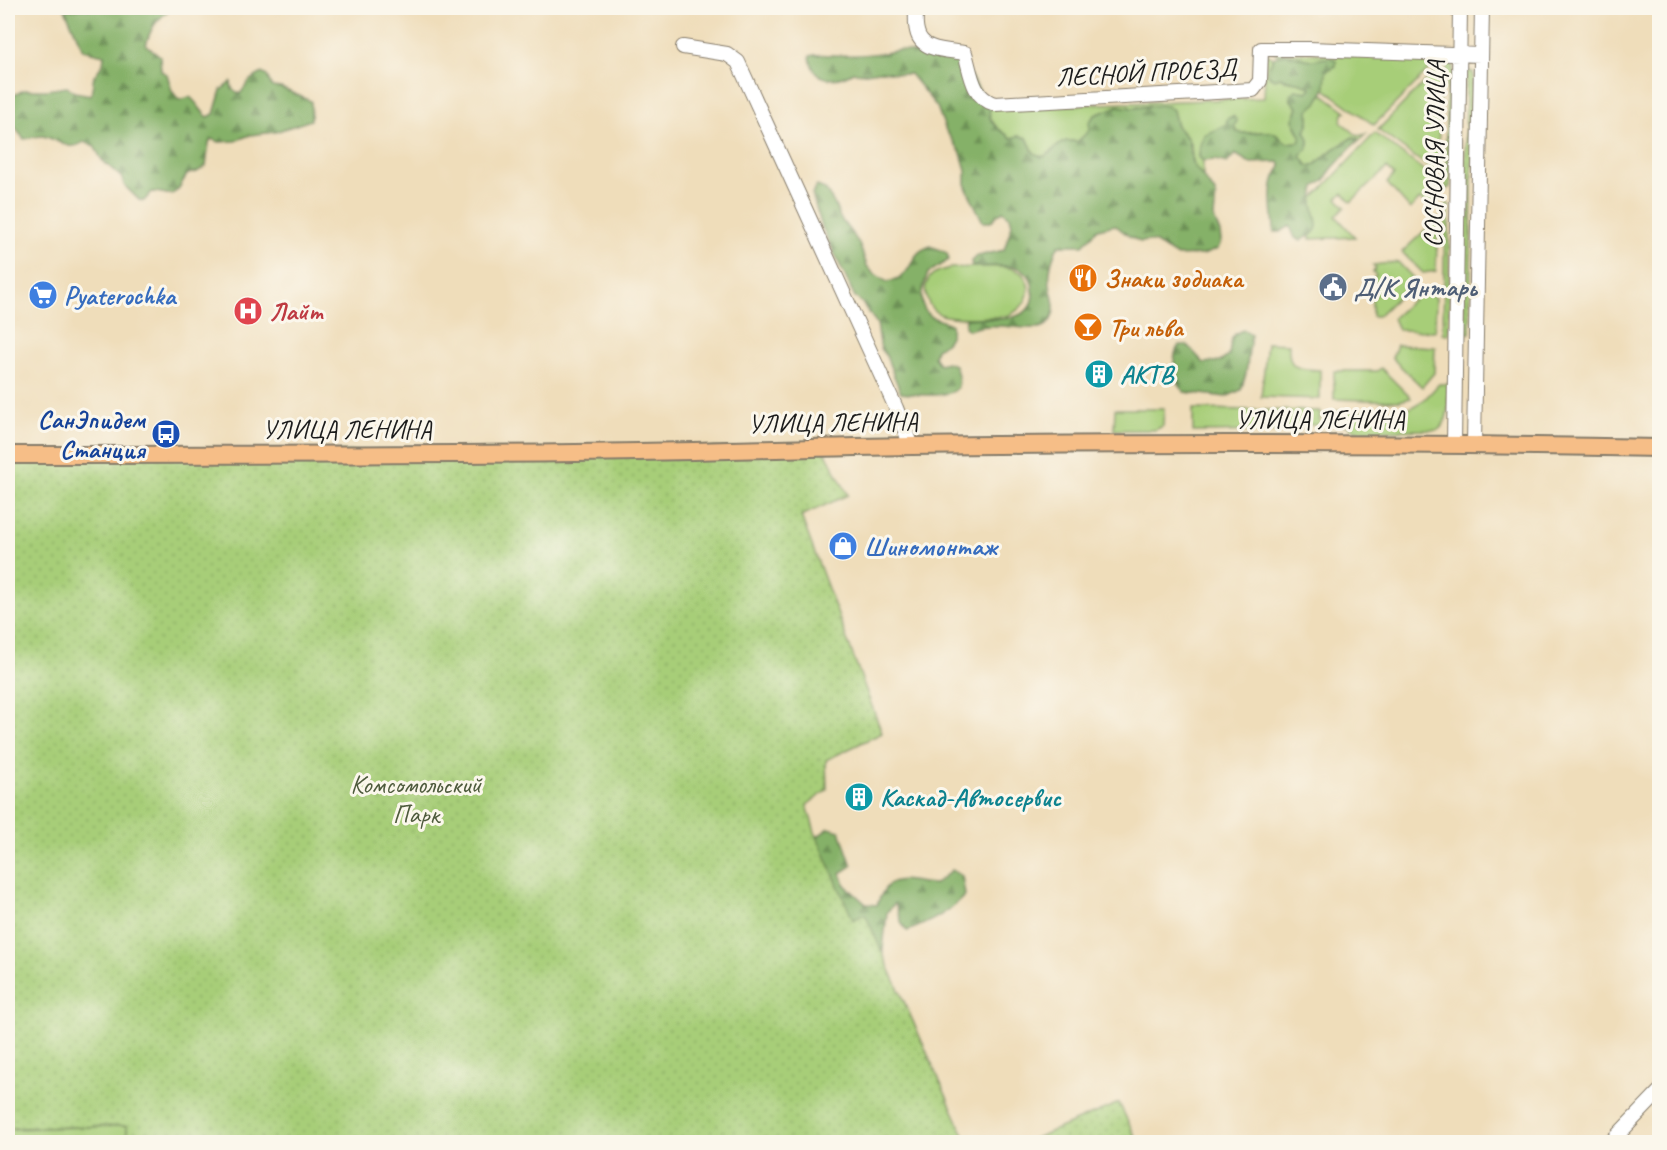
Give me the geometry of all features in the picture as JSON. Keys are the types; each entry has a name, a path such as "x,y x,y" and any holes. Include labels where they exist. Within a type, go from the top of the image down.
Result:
{"main road":[{"name":"УЛИЦА ЛЕНИНА","path":"8,455 290,456 616,453 911,446 1474,444 1659,448"}],"street":[{"name":"ЛЕСНОЙ ПРОЕЗД","path":"916,8 916,32 921,41 926,46 965,53 979,95 995,104 1253,90 1260,81 1261,49 1481,55"},
{"name":"СОСНОВАЯ УЛИЦА","path":"1454,445 1461,8"},
{"name":"СОСНОВАЯ УЛИЦА","path":"1474,444 1482,8"},
{"path":"683,47 727,54 738,62 896,408 911,446"},
{"path":"1611,1143 1659,1091"}],"green space":[{"path":"168,8 169,10 152,29 146,45 160,56 161,71 167,74 172,91 179,100 190,97 208,117 214,114 221,90 231,82 232,89 240,94 250,80 262,73 267,76 272,87 281,88 311,101 311,120 275,132 250,135 235,141 219,142 211,139 206,166 197,172 188,174 174,193 152,192 144,201 139,200 124,185 122,178 102,160 94,146 84,142 68,146 43,136 24,139 8,119 8,98 24,90 67,87 74,92 91,95 94,76 103,64 104,55 83,50 65,9"},
{"path":"900,50 960,58 990,108 992,123 1011,138 1019,136 1027,138 1034,153 1042,157 1065,141 1077,142 1090,130 1089,122 1095,115 1118,106 1134,108 1167,106 1173,110 1177,127 1188,139 1192,163 1216,194 1214,218 1221,241 1218,249 1203,255 1177,256 1156,243 1140,242 1115,225 1098,229 1083,245 1059,245 1051,264 1050,275 1054,312 1044,327 986,326 969,330 965,327 966,319 1014,317 1026,311 1031,304 1032,282 1028,274 1021,269 1002,266 972,266 971,261 978,256 1004,250 1012,225 1010,217 1003,211 991,222 983,222 966,187 966,170 961,153 946,131 937,107 910,74 883,71 853,72 839,78 825,78 815,71 810,56 886,53"},
{"path":"1274,52 1436,58 1438,61 1374,125"},
{"path":"1266,53 1273,58 1268,70 1285,80 1307,84 1312,88 1307,92 1295,90 1291,100 1298,108 1293,120 1301,136 1299,142 1287,143 1271,132 1241,133 1237,132 1234,126 1226,125 1204,135 1199,157 1203,161 1203,175 1193,162 1190,144 1175,118 1150,105 1134,108 1118,106 1077,142 1065,141 1042,157 1034,153 1027,138 1019,136 1011,138 997,128 988,115 990,108 1264,98"},
{"path":"1283,54 1312,60 1327,58 1336,60 1336,66 1326,71 1325,88 1317,103 1309,110 1309,122 1305,132 1309,143 1301,157 1308,166 1314,166 1328,153 1353,137 1358,140 1325,180 1315,187 1313,202 1316,229 1314,233 1301,240 1295,238 1290,226 1280,232 1274,232 1272,190 1276,174 1281,167 1279,162 1250,163 1235,154 1227,163 1215,160 1203,161 1199,157 1204,135 1226,125 1227,119 1233,116 1237,121 1234,126 1237,132 1271,132 1287,143 1299,142 1301,136 1293,120 1298,108 1291,100 1290,94 1295,90 1307,92 1311,88 1308,85 1280,77 1274,79 1269,76 1268,70 1273,58"},
{"path":"1447,63 1453,63 1450,187 1445,190"},
{"path":"1440,66 1438,173 1438,174 1378,130"},
{"path":"1466,71 1473,72 1470,333 1464,333"},
{"path":"1323,94 1347,112 1344,111 1341,122 1358,136 1366,134 1357,143 1358,139 1353,137 1328,153 1314,166 1308,166 1301,157 1309,143 1305,132 1309,122 1309,110"},
{"path":"1375,133 1438,181 1438,197 1428,206 1420,199 1410,209 1387,183 1394,175 1387,168 1351,202 1343,193 1337,198 1345,207 1336,216 1355,237 1310,239 1310,202"},
{"path":"817,186 825,189 840,218 859,243 867,266 887,282 904,275 917,254 931,246 947,253 949,260 928,273 922,303 927,313 951,324 948,339 936,349 934,357 939,364 947,362 955,365 959,383 953,391 947,394 931,395 901,393 886,356 881,350 877,324 855,297 822,227 812,194"},
{"path":"1445,204 1449,204 1449,334 1443,334"},
{"path":"1438,218 1436,271 1423,273 1402,252"},
{"path":"1398,262 1415,280 1378,316 1372,316 1372,298 1376,295 1373,291 1376,288 1373,285 1376,282 1373,278 1376,275 1373,272 1376,268 1373,265"},
{"path":"951,268 1014,269 1026,279 1028,293 1026,300 1021,307 1007,316 962,318 937,313 929,305 927,299 927,282 932,275"},
{"path":"1425,288 1436,298 1435,331 1398,330 1393,318"},
{"path":"1244,330 1251,334 1246,374 1241,390 1226,397 1184,392 1174,369 1179,345 1187,345 1204,363 1221,361 1229,356 1233,336"},
{"path":"1267,343 1289,344 1292,363 1300,368 1320,370 1320,399 1261,397"},
{"path":"1397,345 1435,347 1434,373 1422,387 1392,358"},
{"path":"1381,368 1411,398 1399,401 1334,399 1334,371 1377,371"},
{"path":"1439,384 1448,384 1448,403 1445,421 1438,430 1356,431 1347,425 1334,425 1334,411 1405,411 1424,400"},
{"path":"1115,409 1164,409 1163,426 1155,430 1114,430"},
{"path":"1193,409 1320,411 1320,425 1307,425 1297,431 1193,432"},
{"name":"Комсомольский Парк","path":"823,447 848,495 801,516 882,733 826,760 827,790 807,805 815,832 853,920 865,914 967,1142 127,1142 127,1126 8,1128 8,455"},
{"path":"829,828 840,831 852,866 841,873 845,885 866,904 877,905 882,893 893,882 907,880 935,884 952,870 962,876 965,895 938,917 907,931 902,924 895,903 887,912 881,968 801,949 814,850 818,836"},
{"path":"1119,1103 1138,1142 1026,1142"},
{"path":"127,1126 127,1142 8,1142 8,1129"}],"place":[{"name":"Знаки зодиака","path":"1083,278"},
{"name":"Д/К Янтарь","path":"1333,287"},
{"name":"Pyaterochka","path":"43,295"},
{"name":"Лайт","path":"248,311"},
{"name":"Три льва","path":"1088,327"},
{"name":"АКТВ","path":"1099,374"},
{"name":"СанЭпидем Станция","path":"166,434"},
{"name":"Шиномонтаж","path":"843,546"},
{"name":"Каскад-Автосервис","path":"859,797"}]}
